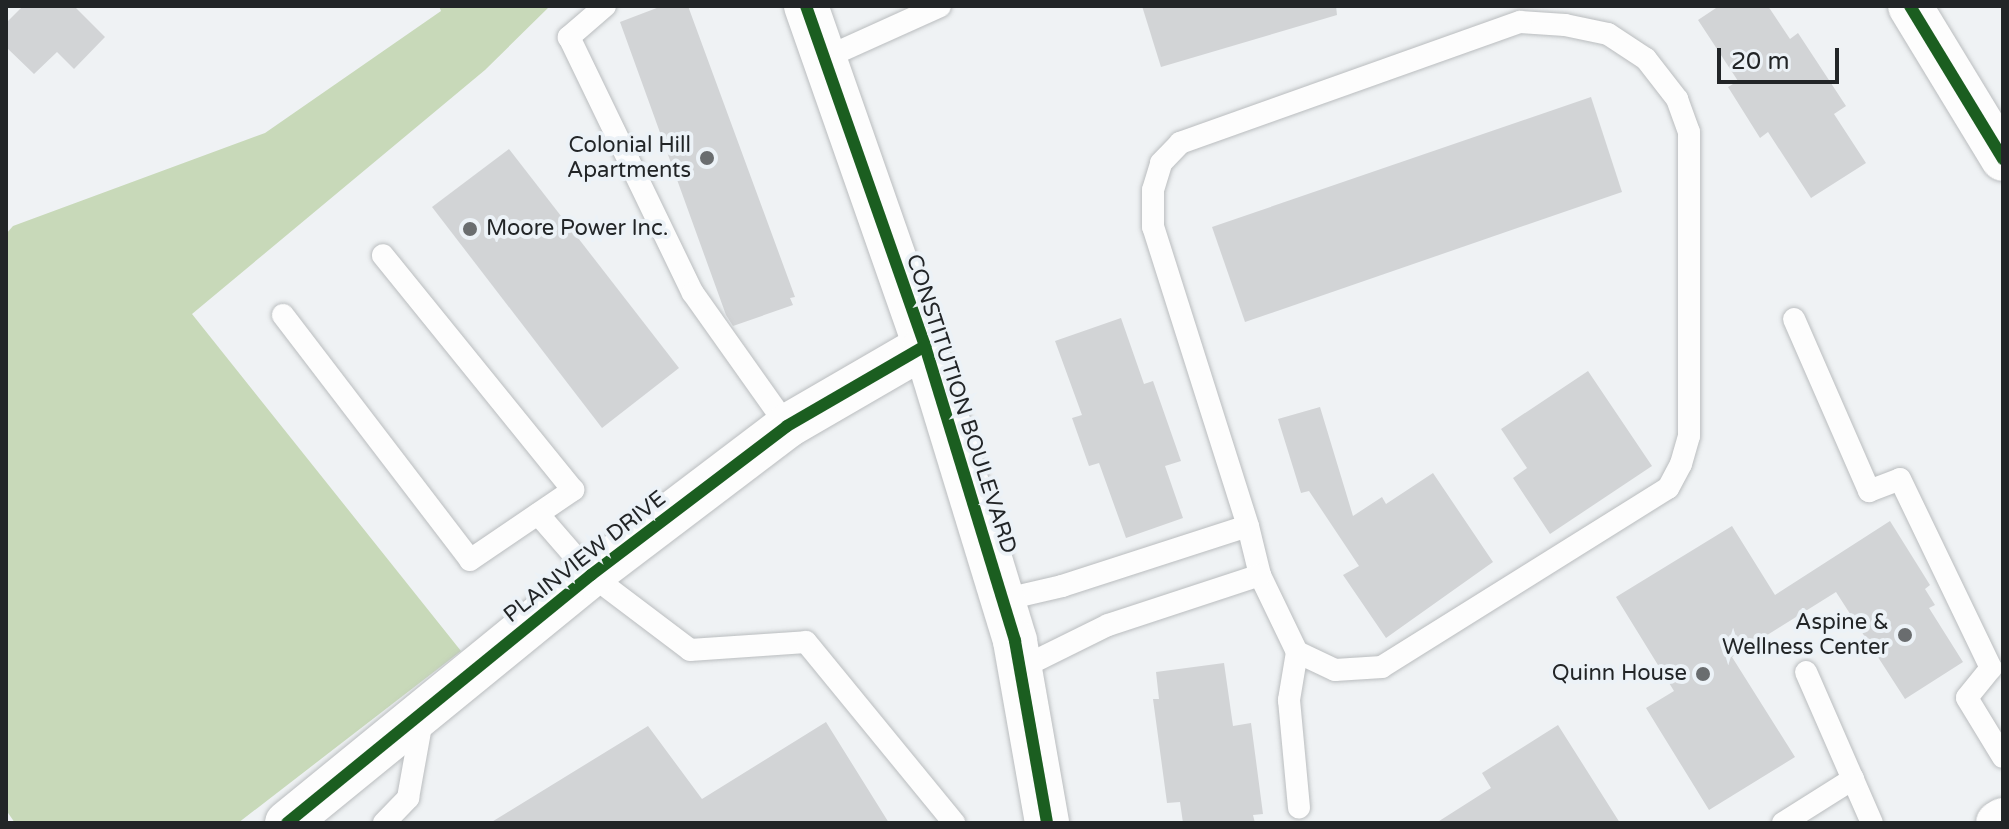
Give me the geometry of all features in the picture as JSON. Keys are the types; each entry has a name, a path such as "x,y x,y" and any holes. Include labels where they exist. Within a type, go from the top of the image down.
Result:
{"main road":[{"name":"CONSTITUTION BOULEVARD","path":"806,6 925,346 1002,600 1019,669 1047,823"},
{"path":"1910,6 2003,159"},
{"name":"PLAINVIEW DRIVE","path":"287,823 591,575 787,426 925,346"},
{"path":"1998,823 2003,820"}],"lane":[{"path":"605,6 569,37 693,293 787,426"},
{"path":"825,58 940,6"},
{"path":"1297,652 1335,670 1382,667 1668,488 1681,464 1689,436 1689,132 1677,99 1646,59 1608,34 1565,25 1520,22 1180,143 1161,163 1153,190 1153,227 1248,526 1260,575 1297,652 1289,700 1299,808"},
{"path":"283,315 470,560 573,490 383,255"},
{"path":"1794,319 1869,491 1900,479 1991,668 1967,698 2003,757"},
{"path":"538,514 591,575 690,650 806,642 954,823"},
{"path":"1002,600 1062,586 1248,526"},
{"path":"1019,669 1108,625 1260,575"},
{"path":"1806,672 1872,823"},
{"path":"384,823 408,798 424,711"},
{"path":"1783,823 1853,779"}],"green space":[{"path":"439,6 550,6 485,70 192,314 461,651 238,823 15,823 6,810 6,234 13,226 265,133 441,11"}],"building":[{"path":"23,6 74,6 105,37 74,69 57,52 34,74 6,47 6,23"},
{"name":"Colonial Hill Apartments","path":"662,6 688,6 795,297 790,298 793,305 733,326 726,315 620,22"},
{"path":"1142,6 1336,6 1337,15 1161,67"},
{"path":"1719,6 1768,6 1790,39 1798,33 1846,106 1834,114 1866,163 1811,198 1768,132 1760,138 1728,87 1738,81 1698,20"},
{"path":"1591,97 1622,192 1245,322 1212,227"},
{"path":"509,149 679,368 602,428 432,207"},
{"path":"1121,318 1144,384 1153,381 1181,461 1165,466 1183,518 1126,538 1099,463 1089,466 1072,418 1082,415 1055,341"},
{"path":"1588,371 1652,466 1550,534 1513,478 1527,468 1501,429"},
{"path":"1320,407 1353,516 1382,497 1386,504 1433,473 1493,562 1386,638 1343,575 1359,566 1309,491 1301,493 1278,419"},
{"name":"Quinn House","path":"1890,521 1930,585 1925,589 1935,605 1929,608 1963,662 1905,699 1836,592 1732,657 1795,757 1709,810 1646,708 1674,691 1616,597 1732,526 1775,595"},
{"path":"1224,663 1233,726 1251,723 1263,814 1253,815 1255,823 1183,823 1180,802 1167,803 1153,699 1159,699 1156,672"},
{"path":"826,722 889,823 490,823 648,726 702,799"},
{"path":"1558,725 1620,823 1436,823 1491,788 1482,773"}],"cycle path":[{"path":"806,6 925,346 1015,641 1047,823"},
{"path":"1910,6 2003,159"},
{"path":"287,823 591,575 787,426 925,346"}],"place":[{"name":"Colonial Hill Apartments","path":"707,158"},
{"name":"Moore Power Inc.","path":"470,229"},
{"name":"Aspine & Wellness Center","path":"1905,635"},
{"name":"Quinn House","path":"1703,674"}]}
